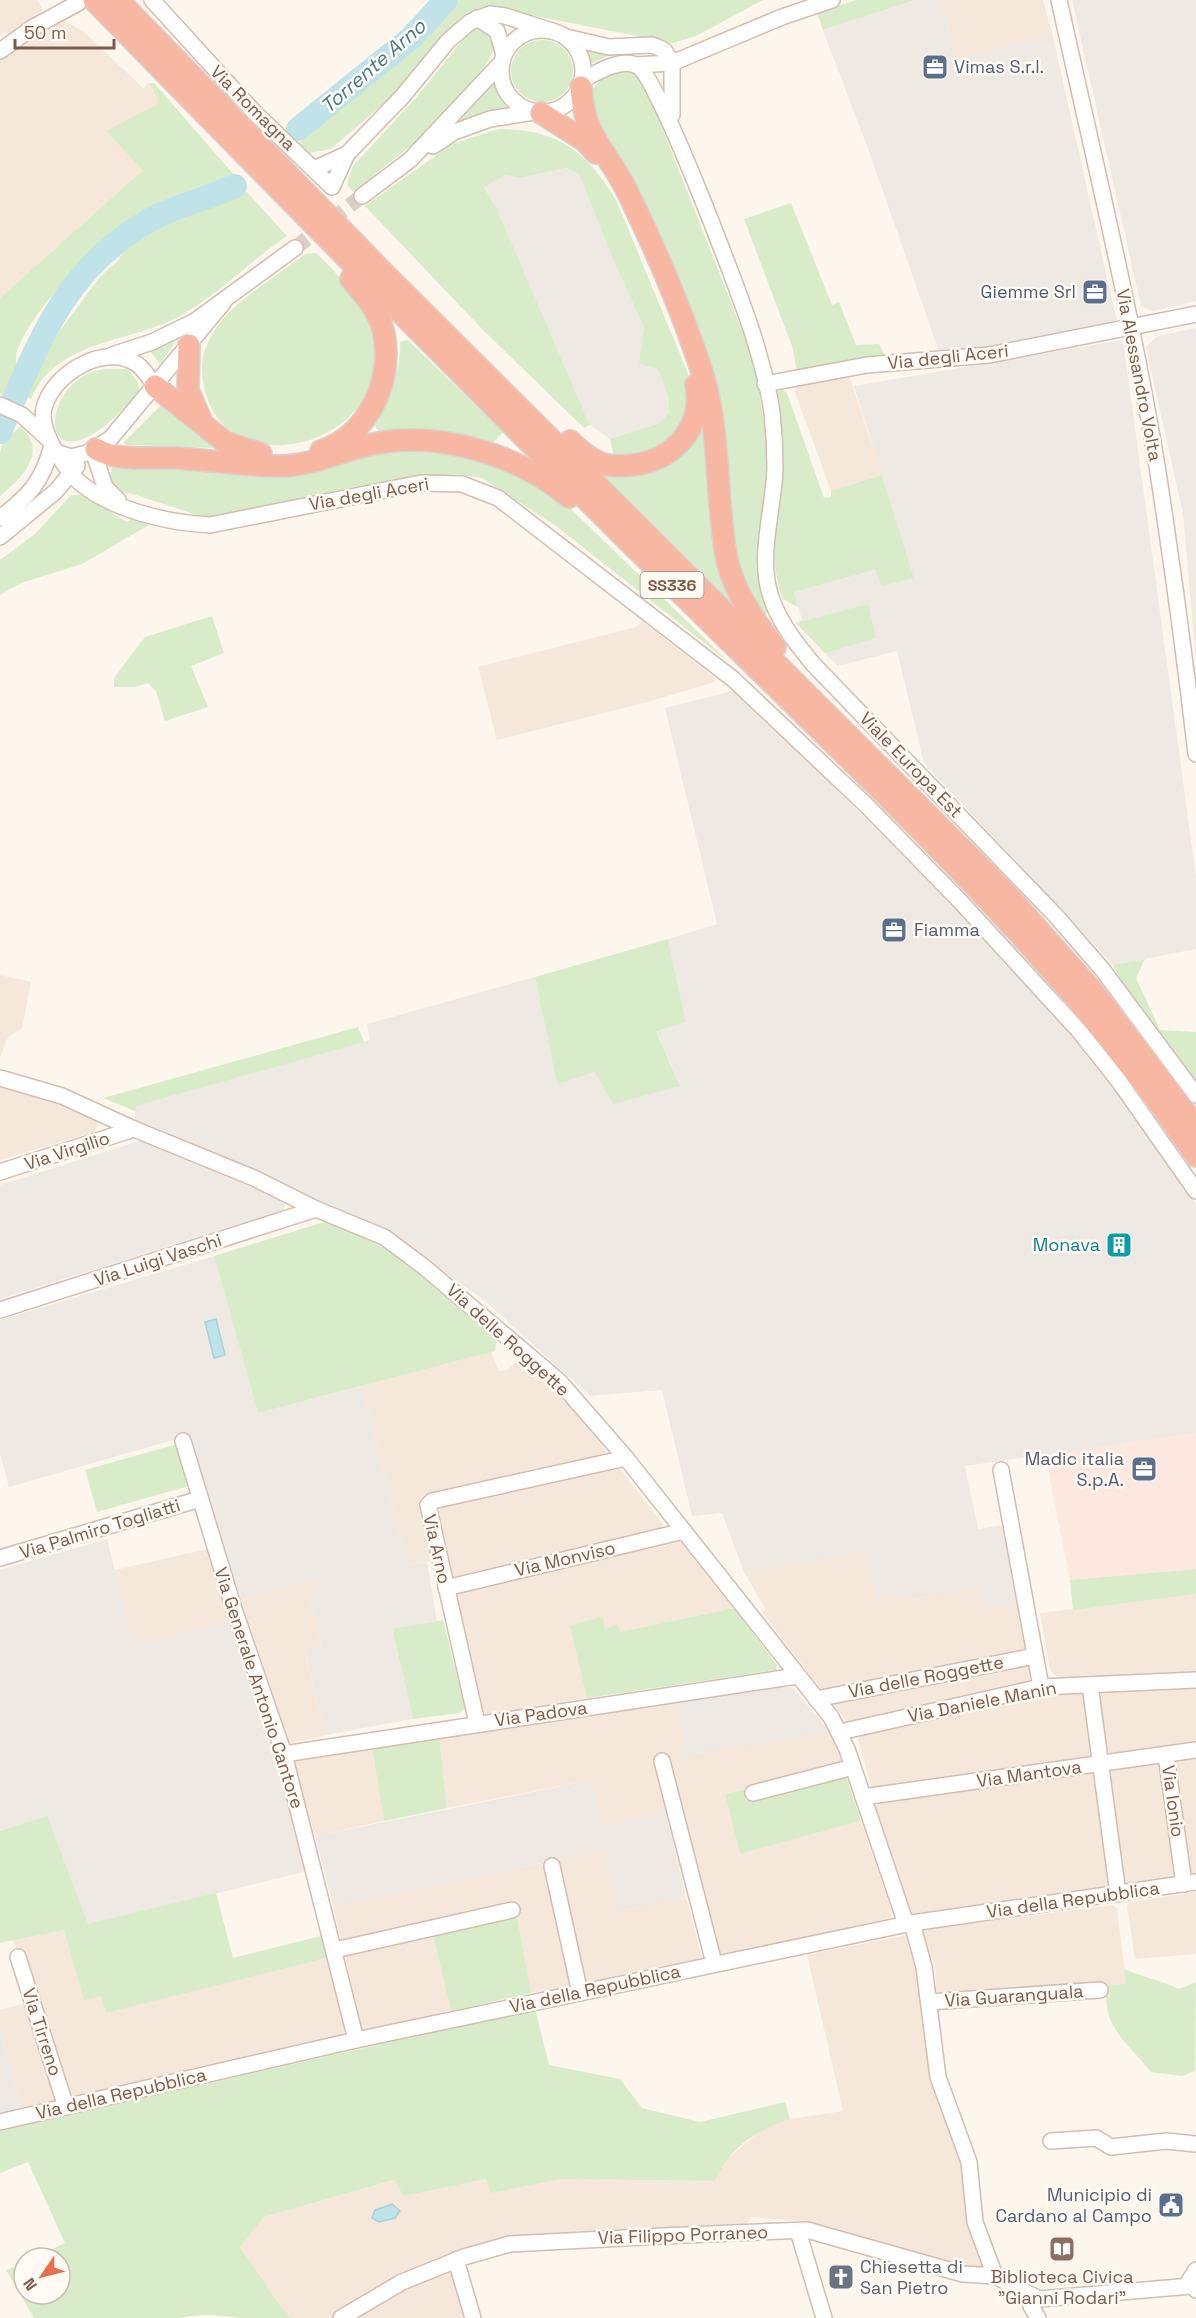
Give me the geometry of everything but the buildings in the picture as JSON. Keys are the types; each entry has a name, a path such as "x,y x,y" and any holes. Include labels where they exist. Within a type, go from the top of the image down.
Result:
{"highway":[{"name":"SS336","path":"118,0 132,26 237,147 937,848 1029,944 1117,1048 1196,1156"},
{"name":"SS336","path":"86,1 132,26 451,337 1004,890 1057,948 1131,1038 1196,1126"},
{"path":"582,83 582,112 590,133 625,187 641,220 700,366 710,405 726,557 742,599 764,633 846,734"},
{"path":"451,337 582,452 602,464 624,466 647,463 667,454 684,440 694,421 699,399 693,369 634,224 600,158 585,141 538,112"},
{"path":"155,386 225,442 257,454 290,457 324,450 343,440 371,409 384,370 386,352 383,329 375,308 237,147"},
{"path":"189,345 188,390 204,425"},
{"path":"92,451 116,457 220,460 281,466 334,456 373,444 418,440 449,444 502,458 553,483 661,574"}],"street":[{"name":"Via Romagna","path":"152,0 255,113 332,187 347,154"},
{"path":"582,83 615,66 672,63 782,17 832,0"},
{"name":"Via Alessandro Volta","path":"1059,0 1131,328 1156,464 1176,593 1196,754"},
{"path":"0,51 32,28 86,1"},
{"path":"314,169 347,154 402,97 448,41 477,18 490,14 505,16 558,34 615,48 658,46 669,55 672,63 670,96 675,136"},
{"path":"477,18 497,31 503,59 501,75 512,99 522,107 538,112"},
{"path":"362,196 410,159 454,132 490,119 561,109 576,96 582,83 580,56 558,34 529,32 518,38 503,59 410,159"},
{"path":"636,65 651,81 675,136"},
{"name":"Viale Europa Est","path":"675,136 754,337 772,411 775,468 766,546 769,594 786,631 813,664 1056,916 1102,969 1196,1095"},
{"path":"20,414 32,413 68,373 86,363 161,338 223,303 295,248"},
{"path":"0,537 55,492 92,451 121,427 223,303"},
{"name":"Via degli Aceri","path":"765,384 867,365 989,355 1196,314"},
{"path":"103,358 123,358 138,365 155,386"},
{"path":"0,518 32,490 46,468 52,446 43,410 51,393"},
{"path":"0,405 20,414 52,446 77,481 92,492"},
{"path":"52,446 71,456 92,451"},
{"path":"92,451 105,487 125,506"},
{"path":"100,472 116,457"},
{"name":"Via degli Aceri","path":"92,492 155,518 210,525 421,483 462,483 498,498 733,679 865,804 1041,987 1118,1080 1196,1191"},
{"path":"55,492 71,486 92,492"},
{"name":"Via delle Roggette","path":"0,1078 62,1096 134,1129 254,1178 316,1209 384,1237 423,1266 559,1381 626,1458 840,1732 909,1923"},
{"name":"Via Virgilio","path":"0,1173 134,1129"},
{"name":"Via Luigi Vaschi","path":"0,1310 316,1209"},
{"name":"Via Generale Antonio Cantore","path":"183,1442 234,1609 284,1754 356,2040"},
{"name":"Via Arno","path":"477,1723 427,1511 429,1503 626,1458"},
{"path":"1001,1470 1041,1687"},
{"name":"Via Palmiro Togliatti","path":"0,1558 200,1499"},
{"name":"Via Monviso","path":"446,1587 684,1531"},
{"name":"Via delle Roggette","path":"816,1699 1035,1656"},
{"name":"Via Padova","path":"284,1754 797,1676"},
{"name":"Via Daniele Manin","path":"840,1732 1041,1687 1196,1680"},
{"path":"1090,1685 1118,1894"},
{"name":"Via Mantova","path":"863,1797 1196,1750"},
{"name":"Via Ionio","path":"1166,1755 1190,1883"},
{"path":"662,1761 714,1963"},
{"path":"753,1793 853,1767"},
{"path":"552,1866 580,1992"},
{"name":"Via della Repubblica","path":"0,2122 356,2040 909,1923 1190,1883"},
{"path":"335,1950 512,1910"},
{"name":"Via Guaranguala","path":"909,1923 924,1967 938,2078 969,2162 975,2222 995,2276"},
{"name":"Via Tirreno","path":"18,1957 66,2107"},
{"name":"Via Guaranguala","path":"929,2002 1100,1989"},
{"path":"1051,2141 1096,2138 1111,2146 1166,2141 1196,2144"},
{"name":"Via Filippo Porraneo","path":"341,2318 402,2282 456,2260 510,2244 551,2240 807,2230 963,2274 995,2276 1014,2284 1030,2296"},
{"path":"798,2231 824,2318"},
{"path":"456,2260 473,2318"},
{"path":"1030,2296 1039,2299 1193,2288 1190,2277 1196,2270"},
{"path":"1030,2296 1038,2318"}],"shaded area":[{"path":"0,0 37,0 43,10 13,35 4,33 0,36"},
{"path":"915,0 940,0 957,60 1052,33 1118,326 941,357 871,157 823,30"},
{"path":"940,0 1043,0 1052,33 957,60"},
{"path":"1072,0 1196,0 1196,301 1153,311 1141,306"},
{"path":"62,20 84,32 143,88 149,83 160,103 143,170 0,298 0,60 33,36"},
{"path":"568,168 579,174 644,328 668,394 669,412 660,423 610,439 590,425 496,207 484,186 505,175 520,178"},
{"path":"1196,328 1196,661 1183,514 1146,347 1158,336"},
{"path":"1123,340 1196,877 1196,949 1113,965 924,763 897,651 838,666 796,623 802,620 794,592 876,570 914,578 854,386"},
{"path":"849,375 882,475 831,491 795,392 798,385"},
{"path":"642,621 716,679 712,683 647,702 497,740 478,667 636,627"},
{"path":"737,690 1016,969 1094,1061 1196,1204 1196,1433 965,1466 978,1529 1004,1525 1020,1602 985,1608 979,1585 911,1600 909,1594 876,1600 867,1551 744,1572 722,1513 692,1516 662,1390 590,1396 485,1301 385,1229 135,1120 135,1106 370,1040 367,1024 535,977 557,1083 595,1072 680,1085 656,1030 686,1021 668,939 717,924 665,708"},
{"path":"0,975 31,982 22,1028 8,1037 0,1058"},
{"path":"0,1086 90,1113 98,1125 94,1132 0,1160"},
{"path":"142,1140 287,1201 283,1210 0,1299 0,1185"},
{"path":"214,1256 258,1413 362,1386 407,1564 427,1562 437,1621 392,1630 413,1719 325,1735 305,1651 322,1647 310,1602 320,1584 316,1577 240,1600 187,1436 9,1487 0,1454 0,1320"},
{"path":"491,1352 499,1371 507,1370 520,1358 566,1400 606,1451 602,1457 420,1499 432,1561 407,1564 362,1386"},
{"path":"1196,1433 1196,1569 1070,1580 1045,1454"},
{"path":"620,1469 663,1524 660,1529 450,1579 434,1511 437,1507"},
{"path":"107,1539 130,1631 148,1643 228,1620 274,1754 306,1871 88,1925 47,1817 0,1831 0,1570"},
{"path":"681,1542 734,1608 620,1632 605,1628 603,1616 571,1627 587,1698 487,1716 482,1710 455,1591"},
{"path":"208,1549 228,1620 148,1643 129,1631 115,1570"},
{"path":"867,1551 909,1594 912,1600 979,1585 1020,1602 1028,1651 823,1692 762,1612 766,1610 744,1572"},
{"path":"316,1577 320,1584 310,1602 322,1647 305,1652 325,1735 288,1744 240,1600"},
{"path":"1196,1594 1196,1673 1058,1678 1050,1670 1040,1613"},
{"path":"1029,1663 1030,1681 1025,1685 848,1722 832,1704"},
{"path":"784,1687 793,1688 829,1731 686,1755 678,1702"},
{"path":"1196,1687 1196,1745 1106,1756 1096,1695 1100,1691"},
{"path":"1082,1692 1085,1696 1092,1754 1087,1760 872,1789 858,1739 864,1732 1042,1694"},
{"path":"678,1702 687,1755 829,1731 841,1759 840,1764 725,1794 740,1854 861,1821 892,1912 890,1918 717,1955 669,1759 654,1762 666,1810 616,1824 600,1827 591,1780 447,1808 439,1737"},
{"path":"372,1748 384,1821 315,1836 294,1765 298,1759"},
{"path":"1196,1757 1196,1874 1188,1875 1170,1760"},
{"path":"1163,1761 1178,1877 1124,1884 1107,1770"},
{"path":"1095,1773 1110,1886 914,1915 910,1911 876,1807 879,1802"},
{"path":"592,1780 600,1827 666,1810 686,1897 616,1912 604,1850 333,1906 315,1836"},
{"path":"605,1850 617,1912 686,1897 702,1958 583,1983 558,1859"},
{"path":"547,1862 571,1988 531,1993 517,1915 342,1943 333,1906"},
{"path":"1196,1892 1196,1954 1135,1959 1127,1906 1131,1902"},
{"path":"1113,1905 1117,1909 1126,1984 940,1996 936,1991 935,1964 918,1937 921,1930"},
{"path":"64,1930 84,1999 101,1996 106,2013 331,1957 347,2026 339,2039 69,2100 13,1940"},
{"path":"433,1935 451,2011 362,2032 344,1952"},
{"path":"907,1935 917,1974 925,2045 958,2146 989,2271 913,2257 807,2222 751,2217 746,2224 564,2232 499,2241 434,2262 330,2318 292,2318 282,2308 240,2247 264,2217 395,2180 404,2196 486,2179 539,2182 560,2179 715,2181 724,2162 766,2126 790,2119 843,2111 807,1955"},
{"path":"26,2003 57,2104 22,2110 0,2028 0,2010"},
{"path":"0,2028 22,2110 0,2116"},
{"path":"452,2269 467,2318 354,2318 402,2291"}],"green space":[{"path":"459,0 763,0 696,36 673,43 489,7 461,17 393,95 331,149 309,153 295,146 443,18"},
{"path":"856,0 915,0 823,30 817,13"},
{"path":"476,29 485,29 493,36 496,45 484,68 469,88 434,126 353,192 347,184 353,166 416,98 468,33"},
{"path":"542,40 559,45 564,49 568,54 573,71 568,88 564,93 559,97 542,102 525,97 520,93 516,88 511,71 516,54 520,49 525,45"},
{"path":"584,47 608,54 608,56 590,64"},
{"path":"621,70 633,72 645,85 751,353 763,417 769,480 770,609 764,618 739,570 728,516 721,450 611,152 588,104 599,81"},
{"path":"492,81 503,103 514,114 461,124 459,122"},
{"path":"149,83 154,83 235,176 169,198 144,210 118,228 68,276 38,313 17,351 16,372 13,380 4,395 0,394 0,298 143,170 106,131 160,103"},
{"path":"499,129 538,133 569,147 595,170 617,202 687,371 692,395 678,437 646,454 614,457 610,439 660,423 669,412 668,395 658,369 639,364 644,328 579,174 567,168 520,178 505,175 484,187 496,207 590,425 584,428 483,330 365,206 452,144"},
{"path":"247,192 287,236 197,306 163,324 98,344 78,353 59,364 43,379 31,399 21,394 38,361 99,278 118,260 129,245 153,226"},
{"path":"791,203 832,305 839,302 856,345 879,344 885,356 847,360 797,372 793,349 744,219"},
{"path":"316,253 361,309 375,358 365,398 337,427 300,443 261,444 227,428 206,394 202,363 206,346 223,319 250,294 305,254"},
{"path":"408,340 503,432 492,444 421,430 379,432 374,424 396,374 400,342"},
{"path":"176,341 160,364 150,351"},
{"path":"105,369 127,369 138,382 139,391 114,418 91,435 69,441 60,437 55,427 56,413 62,399 72,385 86,375"},
{"path":"781,389 787,393 824,498 831,497 831,491 882,475 914,578 882,586 875,570 794,592 798,607 783,599 775,565 783,457 777,393"},
{"path":"164,402 219,445 215,448 126,445 124,442"},
{"path":"704,422 712,516 737,611 599,474 631,477 659,468"},
{"path":"21,426 32,443 31,459 24,473 0,496 0,453 3,442"},
{"path":"425,449 467,457 502,468 552,495 570,508 730,663 556,526 482,478 454,474 358,486 206,518 133,494 120,492 110,480 112,468 121,463"},
{"path":"71,495 82,495 127,522 132,519 149,525 82,564 21,583 0,595 0,560 35,534"},
{"path":"868,604 876,638 825,653 796,623"},
{"path":"212,616 224,653 191,666 208,707 165,721 156,691 148,683 135,687 114,687 114,678 145,637"},
{"path":"668,939 686,1022 656,1031 680,1086 613,1104 595,1072 557,1084 535,977"},
{"path":"1145,959 1136,978 1160,1030 1196,1032 1196,1084 1133,1003 1113,965"},
{"path":"358,1027 364,1042 136,1106 135,1111 103,1098"},
{"path":"324,1222 372,1241 416,1270 497,1338 495,1351 258,1413 214,1256"},
{"path":"177,1444 189,1486 97,1512 85,1470"},
{"path":"1196,1569 1196,1594 1073,1610 1070,1580"},
{"path":"734,1608 777,1665 776,1670 587,1698 570,1626 603,1616 605,1628 618,1625 620,1632"},
{"path":"443,1620 465,1708 460,1713 413,1719 392,1629"},
{"path":"439,1737 447,1808 384,1821 372,1748"},
{"path":"842,1777 847,1779 861,1821 740,1854 725,1794 749,1788 753,1801"},
{"path":"47,1816 88,1924 216,1893 233,1958 325,1935 331,1957 106,2013 101,1996 84,2000 64,1930 0,1943 0,1831"},
{"path":"517,1915 531,1993 451,2011 433,1935"},
{"path":"1124,1969 1179,1989 1196,1982 1195,2071 1182,2076 1151,2072 1118,2033 1108,2012 1107,1985 1126,1984"},
{"path":"535,2009 549,2065 620,2079 642,2108 700,2122 785,2102 790,2119 766,2129 745,2142 728,2159 715,2181 560,2179 491,2193 486,2179 404,2196 394,2180 264,2217 240,2247 282,2308 292,2318 195,2315 179,2318 34,2318 27,2306 72,2306 72,2246 59,2246 65,2243 28,2162 0,2173 0,2131"},
{"path":"12,2267 12,2280 6,2270"}],"water":[{"path":"216,1319 225,1355 214,1358 205,1322"},
{"path":"392,2204 400,2211 395,2218 379,2222 372,2218 375,2210"}],"waterway":[{"name":"Torrente Arno","path":"298,129 411,38 446,0"},
{"name":"Torrente Arno","path":"0,432 27,369 56,312 95,262 120,240 150,220 170,210 235,186"}],"tunnel":[{"path":"295,248 362,196"}],"place":[{"name":"Vimas S.r.l.","path":"935,67"},
{"name":"Giemme Srl","path":"1095,292"},
{"name":"Fiamma","path":"894,930"},
{"name":"Monava","path":"1119,1245"},
{"name":"Madic italia S.p.A.","path":"1144,1469"},
{"name":"Municipio di Cardano al Campo","path":"1171,2205"},
{"name":"Biblioteca Civica \"Gianni Rodari\"","path":"1062,2249"},
{"name":"Chiesetta di San Pietro","path":"841,2277"}]}
